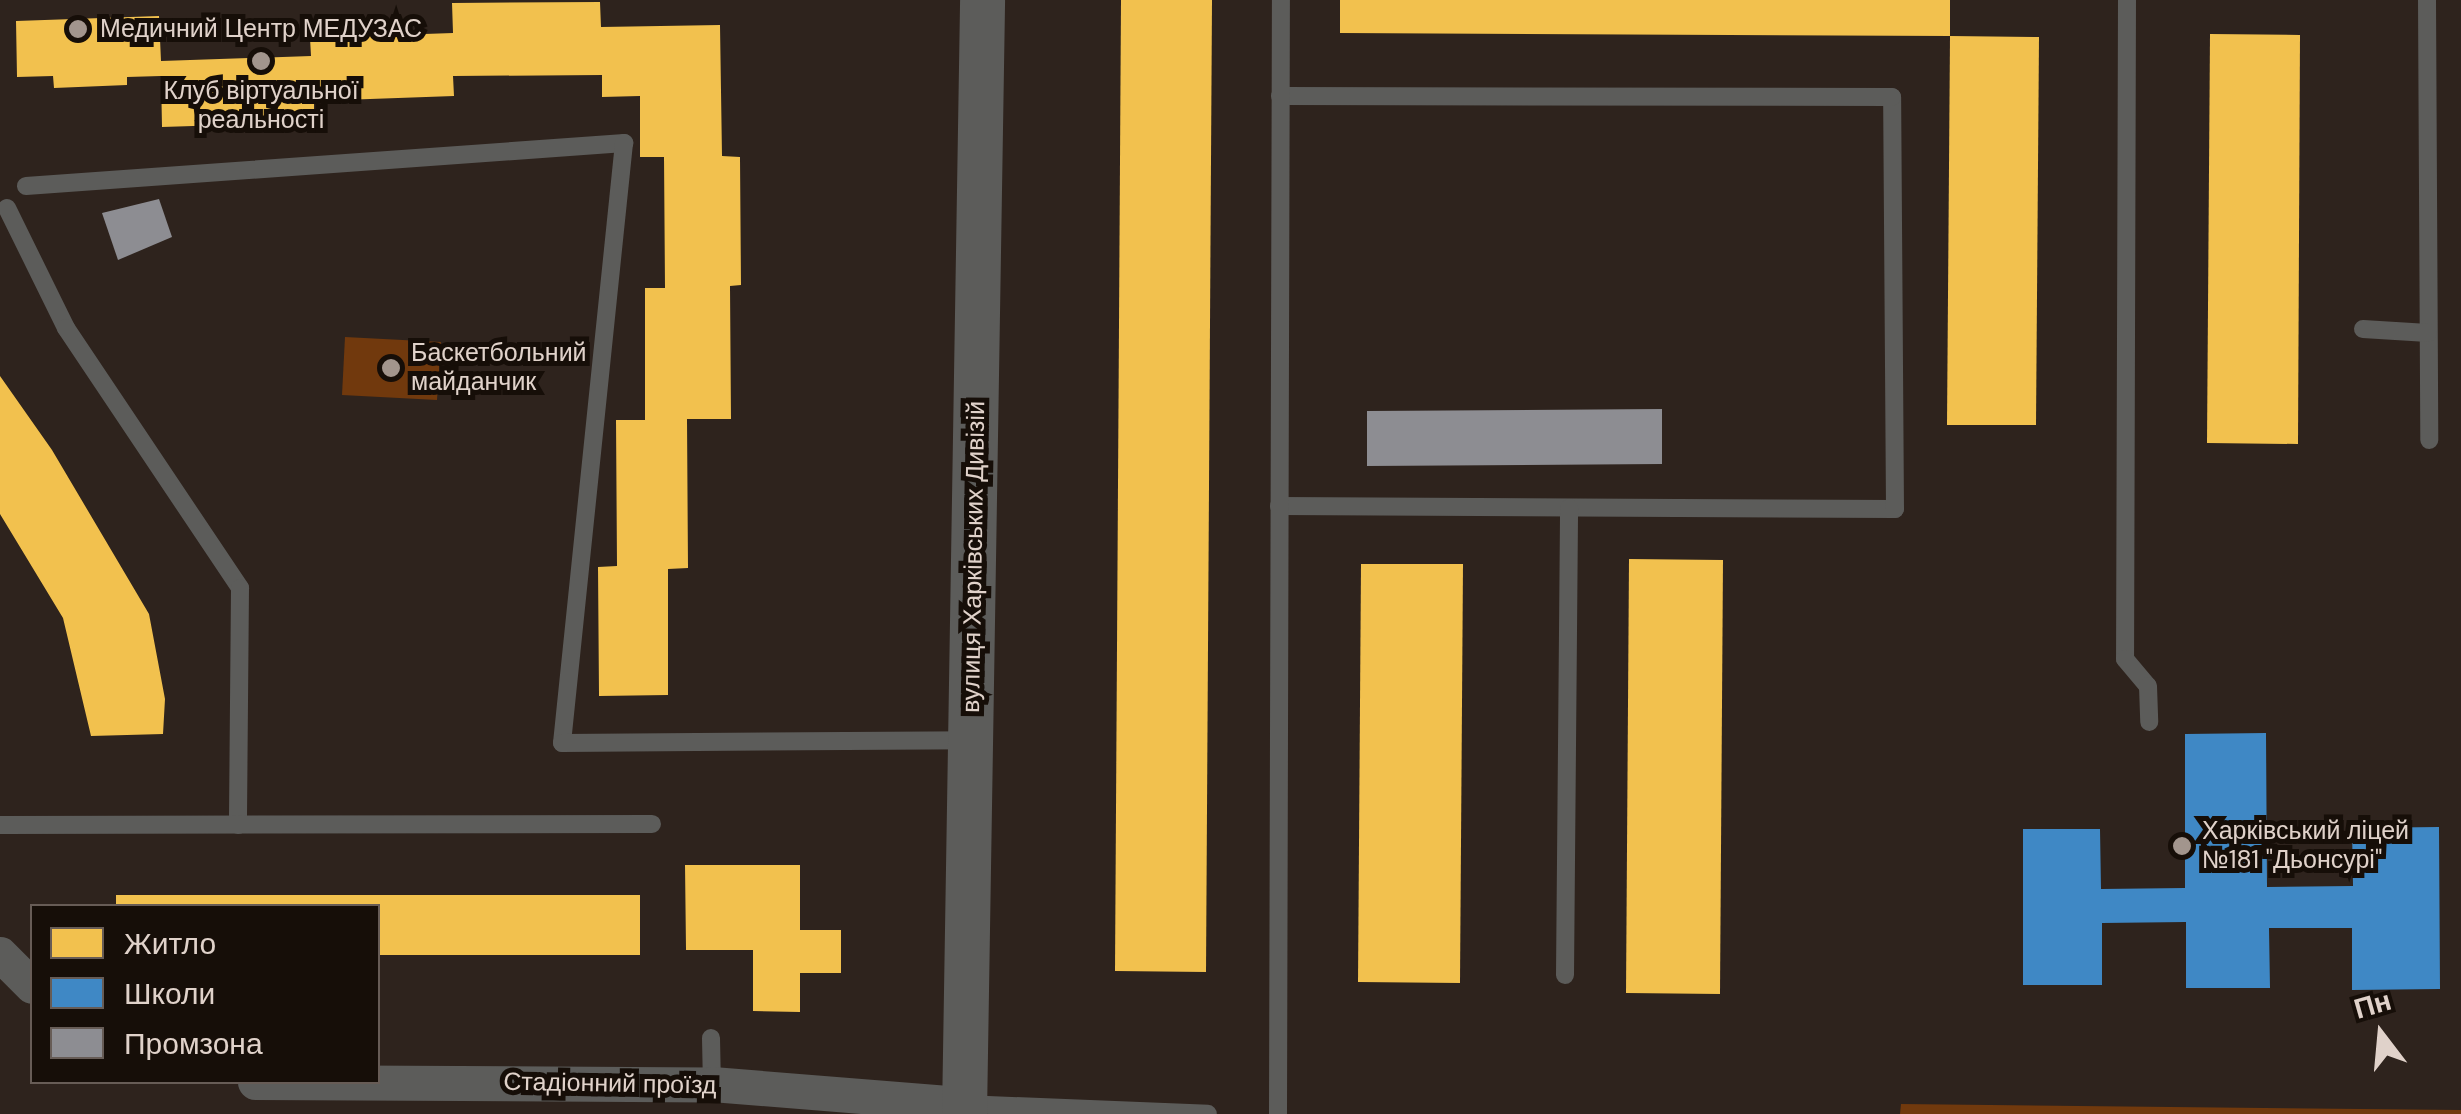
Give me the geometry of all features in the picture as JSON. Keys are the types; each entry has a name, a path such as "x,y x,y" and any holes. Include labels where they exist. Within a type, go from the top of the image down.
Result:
{"street":[{"name":"вулиця Харківських Дивізій","path":"964,1109 982,0"},
{"path":"0,954 30,984"},
{"name":"Стадіонний проїзд","path":"380,1083 712,1084 964,1109"}],"lane":[{"path":"1278,1114 1280,0"},
{"path":"2127,0 2125,658 2148,686 2149,722"},
{"path":"2427,0 2429,440"},
{"path":"1279,506 1895,509 1892,97 1280,96"},
{"path":"26,186 624,143 562,742 971,740"},
{"path":"8,208 66,328 240,588 238,825"},
{"path":"2362,329 2428,333"},
{"path":"1565,975 1568,508"},
{"path":"0,825 652,824"},
{"path":"711,1038 712,1084"},
{"path":"964,1109 1208,1114"}],"shaded area":[{"name":"Баскетбольний майданчик","path":"345,337 441,342 437,400 342,395"},
{"path":"1901,1104 2461,1110 2461,1114 1900,1114"}],"building: Житло":[{"path":"1121,0 1212,0 1206,972 1115,971"},
{"path":"1340,0 1950,0 1950,36 1340,33"},
{"path":"600,2 601,27 720,25 722,156 740,157 741,285 730,286 731,419 687,419 688,568 668,569 668,695 599,696 598,567 617,566 616,420 645,420 645,288 665,288 664,157 640,157 640,96 602,97 602,75 453,76 454,96 314,101 314,122 162,127 161,76 127,77 127,85 54,88 53,76 17,77 16,21 159,16 161,61 311,56 310,38 453,33 452,3"},
{"path":"2210,34 2300,35 2298,444 2207,443"},
{"path":"1950,36 2039,37 2036,425 1947,425"},
{"path":"0,376 52,450 149,614 165,699 163,734 91,736 63,618 0,514"},
{"path":"1629,559 1723,560 1720,994 1626,993"},
{"path":"1361,564 1463,564 1460,983 1358,982"},
{"path":"685,865 800,865 800,930 841,930 841,973 800,973 800,1012 753,1011 753,950 686,950"},
{"path":"116,895 640,895 640,955 380,955 380,904 116,904"}],"building: Школи":[{"path":"2266,733 2267,887 2353,886 2352,828 2439,827 2440,989 2352,990 2352,928 2269,928 2270,988 2186,988 2186,922 2102,923 2102,985 2023,985 2023,829 2100,829 2101,889 2185,888 2185,734"}],"building: Промзона":[{"path":"159,199 172,237 118,260 102,213"},
{"path":"1662,409 1662,464 1367,466 1367,411"}],"place":[{"name":"Медичний Центр МЕДУЗАС","path":"78,29"},
{"name":"Клуб віртуальної реальності","path":"261,61"},
{"name":"Баскетбольний майданчик","path":"391,368"},
{"name":"Харківський ліцей №181 \"Дьонсурі\"","path":"2182,846"}]}
